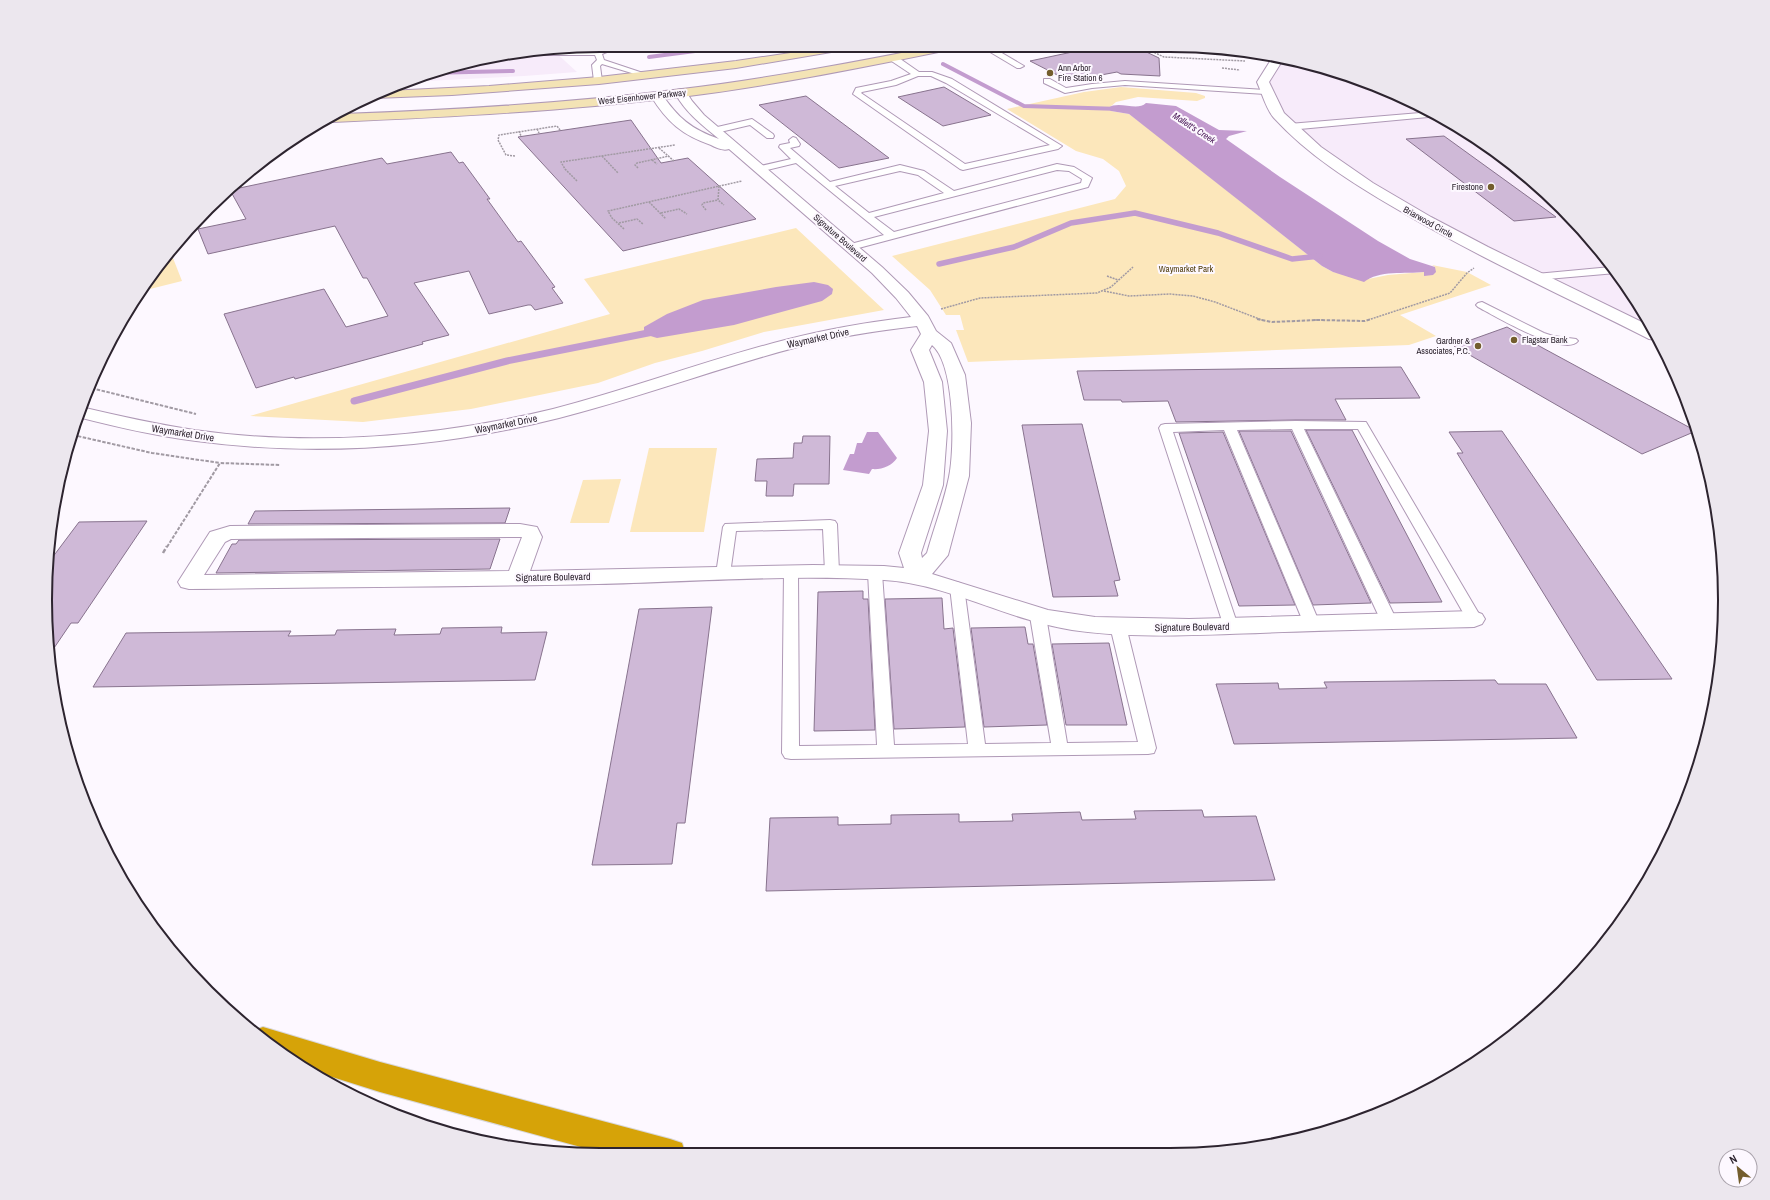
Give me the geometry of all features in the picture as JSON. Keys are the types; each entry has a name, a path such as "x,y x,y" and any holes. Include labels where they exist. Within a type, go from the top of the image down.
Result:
{"highway":[{"path":"284,1047 380,1077 644,1148"}],"main road":[{"name":"West Eisenhower Parkway","path":"389,95 503,90 598,81 832,52"},
{"path":"701,90 725,82 846,62 859,58 860,55 852,52"},
{"name":"West Eisenhower Parkway","path":"341,118 491,111 658,96 806,74 923,52"},
{"path":"378,100 457,96 503,90"}],"street":[{"path":"1265,92 1263,80 1273,62"},
{"name":"Briarwood Circle","path":"1265,92 1273,108 1289,127 1354,178 1456,237 1648,332"},
{"name":"Signature Boulevard","path":"682,93 692,111 730,141 739,152 877,270 902,295 925,327 945,347 956,375 962,423 959,476 937,555 917,577"},
{"name":"Signature Boulevard","path":"658,96 675,122 701,137 739,152"},
{"path":"917,577 910,553 932,485 938,431 933,382 920,350 925,327"},
{"name":"Waymarket Drive","path":"85,413 149,428 225,440 319,443 379,442 451,434 553,415 792,344 838,333 925,327"},
{"name":"Signature Boulevard","path":"517,578 532,537 530,532 520,530 230,533 217,537 189,582 517,578 791,572 874,573 917,577 957,587 992,601 1038,616 1072,622 1118,626 1168,628 1474,619"}],"lane":[{"path":"598,81 596,65 600,57 606,52"},
{"path":"995,52 1020,66"},
{"path":"559,54 600,57 648,76"},
{"path":"893,58 917,74 932,74 949,81 1058,146 963,167 857,94 859,90 893,83 917,74"},
{"path":"1047,81 1065,91 1092,86 1125,83 1265,92"},
{"path":"1289,127 1424,115"},
{"path":"716,130 752,122 796,144 783,147"},
{"path":"782,136 783,147 892,236"},
{"path":"759,169 798,160"},
{"path":"850,247 1085,185 1087,178 1071,168 1057,167 867,216"},
{"path":"828,185 900,168 921,173 952,194"},
{"path":"1536,277 1608,271"},
{"path":"1482,305 1540,335 1552,339 1572,341"},
{"path":"1230,626 1165,428 1362,424 1474,619"},
{"path":"1296,425 1389,621"},
{"path":"1229,426 1312,624"},
{"path":"723,574 730,526 830,524 832,572"},
{"path":"791,572 791,753 1148,748 1118,626"},
{"path":"874,573 886,752"},
{"path":"957,587 977,750"},
{"path":"1038,616 1060,749"}],"path":[{"path":"1153,52 1164,57 1245,62"},
{"path":"1222,68 1240,70"},
{"path":"515,156 506,155 498,136 519,131 557,126 560,130"},
{"path":"537,129 540,133"},
{"path":"519,131 521,136"},
{"path":"577,182 565,169 561,162 681,145"},
{"path":"659,147 674,160"},
{"path":"602,156 618,173"},
{"path":"638,168 636,165 637,163 669,156"},
{"path":"652,160 657,164"},
{"path":"624,229 619,223 612,219 608,211 746,180"},
{"path":"718,200 719,186"},
{"path":"718,200 724,205"},
{"path":"706,210 702,205 703,204 718,200"},
{"path":"649,202 666,219"},
{"path":"661,213 680,210 687,214"},
{"path":"619,223 637,219 643,224"},
{"path":"925,327 948,306 980,298 1104,291 1129,296 1170,294 1193,296 1215,302 1256,319 1272,322 1312,320 1365,321 1450,293 1456,288 1461,279 1470,270 1500,259"},
{"path":"1104,291 1133,267"},
{"path":"1107,276 1119,280"},
{"path":"95,389 196,414"},
{"path":"78,435 152,453 220,463"}],"shaded area":[{"path":"557,54 577,72 424,81 493,63"},
{"path":"1274,62 1277,63 1346,81 1380,94 1444,125 1504,165 1557,213 1605,266 1648,331 1456,237 1314,148 1265,92"}],"green space":[{"name":"Waymarket Park","path":"1121,87 1196,93 1205,96 1205,98 1197,101 1138,97 1116,102 1110,107 1111,111 1129,114 1322,266 1333,272 1368,279 1388,275 1424,272 1424,275 1435,267 1432,265 1467,272 1491,285 1400,315 1436,336 1409,345 968,362 956,330 964,330 960,315 946,315 930,290 892,256 1115,199 1126,186 1119,171 1103,159 1076,151 1007,109 1084,92"},
{"path":"796,228 884,310 764,332 702,351 655,363 598,383 471,409 363,422 250,416 610,314 584,279"},
{"path":"173,257 182,281 149,289"},
{"path":"649,448 717,448 704,532 630,532"},
{"path":"621,479 609,523 570,523 583,480"}],"water":[{"path":"1146,103 1176,106 1219,130 1247,131 1229,136 1226,139 1280,177 1378,241 1410,259 1435,267 1436,272 1433,275 1424,276 1424,272 1392,273 1370,278 1364,282 1333,272 1322,266 1129,114 1111,111 1108,108 1117,105 1138,106"},
{"path":"814,282 828,285 833,289 832,294 822,301 734,325 657,338 644,334 644,327 667,314 703,300"},
{"path":"867,432 878,432 897,458 886,467 872,469 869,474 843,470 850,454 854,454 857,443 862,443"}],"building":[{"path":"1072,52 1146,52 1159,58 1160,76 1121,74 1117,72 1069,81 1030,61"},
{"path":"944,87 991,115 943,126 898,97"},
{"path":"806,96 889,158 839,168 759,105"},
{"path":"631,120 661,163 688,158 756,219 623,251 518,137"},
{"name":"Firestone","path":"1444,136 1556,217 1514,221 1406,139"},
{"path":"451,152 459,163 463,162 490,199 487,199 518,242 521,241 555,287 552,288 563,303 535,310 531,305 528,305 489,314 469,271 414,283 449,335 422,342 423,344 295,379 294,377 256,388 224,314 324,289 346,327 388,316 367,278 363,278 335,226 208,254 198,229 246,219 232,194 239,188 382,158 387,164"},
{"path":"1507,327 1690,428 1692,433 1642,454 1454,346"},
{"path":"1401,367 1420,398 1335,399 1346,420 1176,422 1168,401 1122,402 1121,400 1084,400 1077,371"},
{"path":"1082,424 1120,580 1114,581 1118,596 1053,597 1022,425"},
{"path":"1306,430 1352,430 1442,602 1390,603"},
{"path":"1239,431 1291,431 1371,603 1313,605"},
{"path":"1502,431 1672,679 1597,680 1457,453 1463,453 1449,432"},
{"path":"1223,432 1295,605 1239,606 1179,433"},
{"path":"803,436 830,436 829,484 794,484 793,496 766,496 767,481 755,481 757,459 793,458 794,443 802,443"},
{"path":"510,508 505,523 248,524 255,511"},
{"path":"147,521 78,623 71,623 54,648 52,600 54,555 79,522"},
{"path":"500,539 490,569 216,573 232,544 236,544 239,540"},
{"path":"863,591 863,599 868,599 875,730 814,731 818,592"},
{"path":"942,598 944,629 953,628 965,727 894,729 885,599"},
{"path":"712,607 685,823 677,823 672,864 592,865 639,609"},
{"path":"502,627 501,633 547,632 535,680 93,687 126,633 291,631 288,636 335,635 337,630 396,629 394,635 440,634 442,628"},
{"path":"1025,627 1028,644 1033,644 1047,725 984,727 971,628"},
{"path":"1109,643 1127,725 1066,725 1052,644"},
{"path":"1495,680 1498,684 1546,684 1577,738 1234,744 1216,684 1278,683 1279,689 1327,688 1324,682"},
{"path":"1202,810 1204,817 1256,816 1275,880 766,891 770,818 838,817 838,825 891,824 891,815 959,814 959,822 1013,821 1012,814 1080,812 1082,820 1136,819 1134,811"}],"waterway":[{"name":"Mallett's Creek","path":"649,57 687,52"},
{"name":"Mallett's Creek","path":"943,64 1024,106 1120,109"},
{"name":"Mallett's Creek","path":"453,72 513,71"},
{"path":"939,264 1014,247 1071,223 1135,213 1218,233 1292,259 1320,256"},
{"path":"354,401 507,361 653,332"}],"place":[{"name":"Ann Arbor Fire Station 6","path":"1050,73"},
{"name":"Firestone","path":"1491,187"},
{"name":"Flagstar Bank","path":"1514,340"},
{"name":"Gardner & Associates, P.C.","path":"1478,346"}]}
